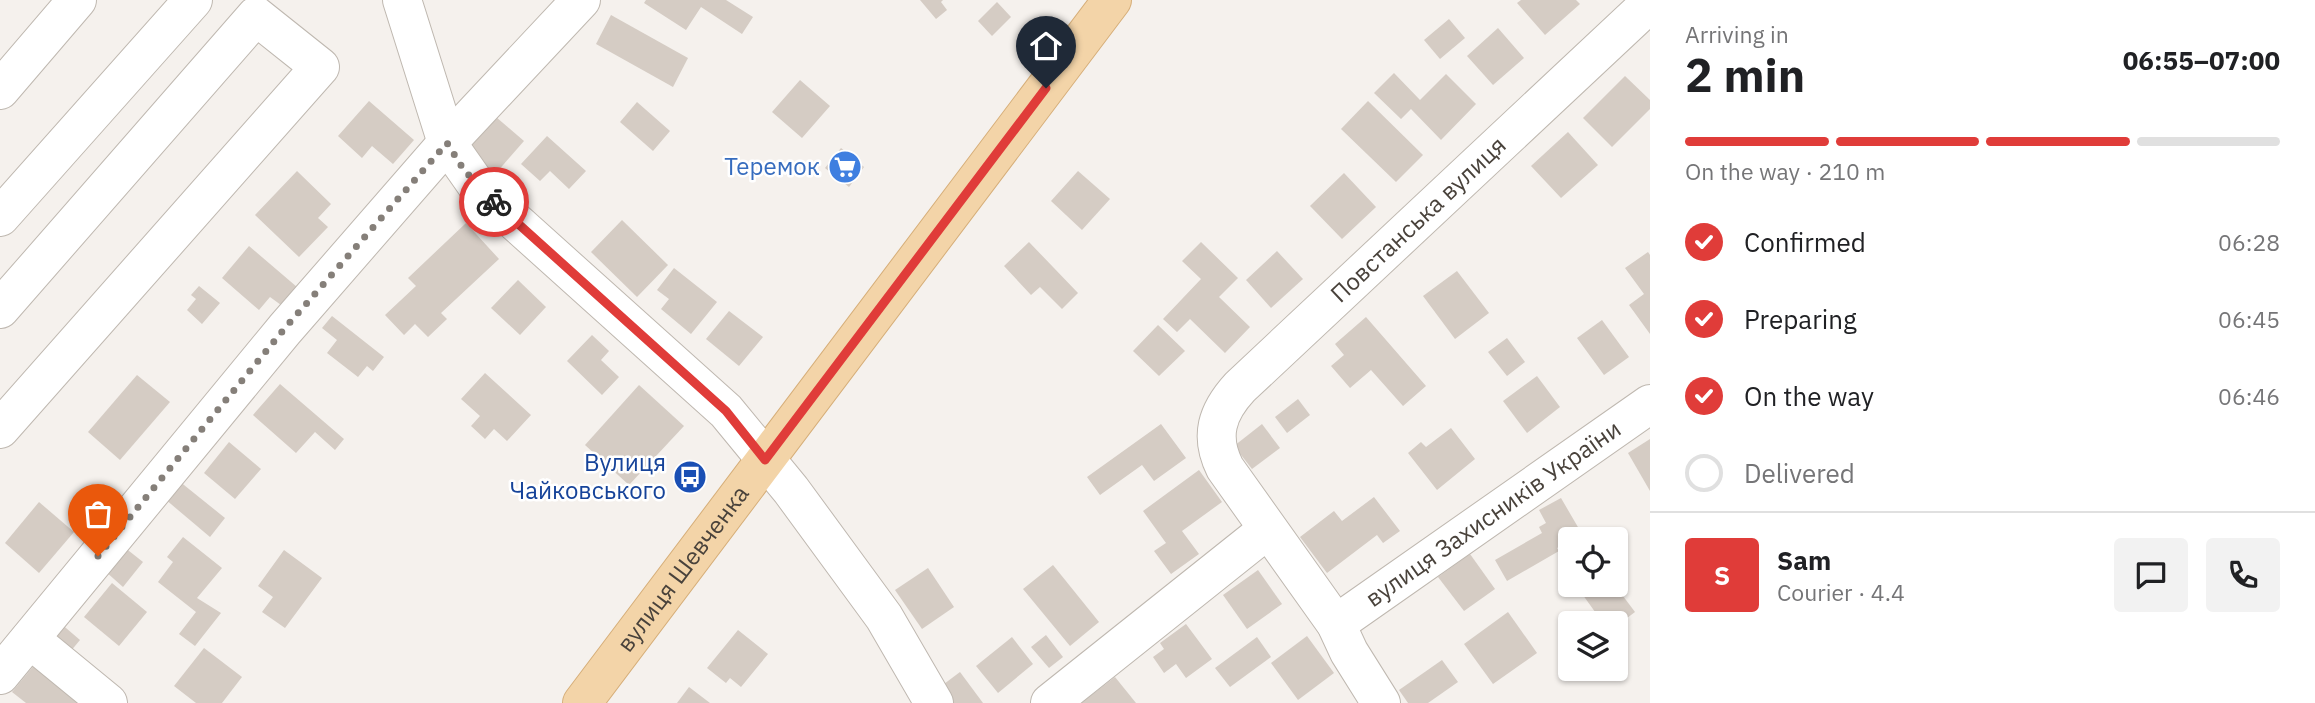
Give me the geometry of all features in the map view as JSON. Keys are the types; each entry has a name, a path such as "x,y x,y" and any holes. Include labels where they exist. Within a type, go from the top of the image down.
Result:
{"main road":[{"name":"вулиця Шевченка","path":"592,698 765,460 1112,0"}],"street":[{"path":"0,90 77,0"},
{"path":"0,217 193,0"},
{"path":"402,0 447,143 480,190 726,411 884,617 934,703"},
{"path":"0,676 285,328 447,143 581,0"},
{"name":"Повстанська вулиця","path":"1267,530 1216,451 1215,433 1219,416 1240,387 1650,4"},
{"path":"0,309 256,16 320,67 0,429"},
{"name":"вулиця Захисників України","path":"1336,624 1650,404"},
{"path":"1050,703 1267,530 1336,624 1349,652 1381,703"},
{"path":"30,639 108,703"}],"building":[{"path":"646,0 726,0 753,17 742,34 701,7 686,30 644,3"},
{"path":"920,0 943,0 941,2 947,10 936,19"},
{"path":"1521,0 1576,0 1580,4 1545,35 1517,3"},
{"path":"997,2 1011,17 992,36 978,21"},
{"path":"611,15 688,58 673,87 596,44"},
{"path":"1449,19 1465,38 1440,59 1424,40"},
{"path":"1498,28 1524,58 1493,85 1467,56"},
{"path":"1394,73 1420,100 1446,74 1476,104 1441,140 1411,109 1401,119 1374,93"},
{"path":"1625,76 1650,100 1650,109 1612,147 1583,118"},
{"path":"800,80 830,106 802,138 772,112"},
{"path":"369,101 414,140 393,164 372,146 362,158 338,136"},
{"path":"1368,101 1423,155 1396,182 1341,129"},
{"path":"637,102 670,131 653,151 620,122"},
{"path":"496,117 524,141 490,180 462,156"},
{"path":"1568,132 1598,165 1561,198 1531,166"},
{"path":"547,136 586,171 569,189 550,171 540,181 521,164"},
{"name":"Теремок","path":"841,148 864,167 849,187 825,168"},
{"path":"297,171 331,204 318,218 328,227 299,257 255,215"},
{"path":"1078,171 1110,199 1082,230 1051,201"},
{"path":"1344,173 1376,207 1342,239 1310,206"},
{"path":"622,220 668,265 637,297 591,252"},
{"path":"466,223 499,259 441,313 447,319 428,337 415,324 404,335 385,315 416,286 408,278"},
{"path":"1029,242 1078,293 1062,309 1040,287 1031,295 1004,266"},
{"path":"1201,242 1238,278 1219,297 1250,327 1225,353 1190,319 1177,332 1163,319 1201,279 1182,261"},
{"path":"249,246 297,287 281,305 270,297 259,310 222,278"},
{"path":"1277,251 1303,279 1271,308 1246,280"},
{"path":"1648,252 1650,334 1629,305 1644,294 1625,268"},
{"path":"674,268 717,302 691,334 661,309 669,299 657,290"},
{"path":"1457,271 1489,313 1455,339 1423,296"},
{"path":"518,280 546,307 520,335 491,308"},
{"path":"199,286 220,303 202,324 187,310 196,299 191,295"},
{"path":"729,311 763,337 739,366 706,339"},
{"path":"332,316 384,357 373,371 367,366 358,377 327,353 337,340 322,328"},
{"path":"1366,317 1426,386 1403,406 1371,370 1350,388 1331,366 1344,355 1335,344"},
{"path":"1602,320 1629,357 1604,375 1577,338"},
{"path":"1158,325 1185,351 1159,376 1133,351"},
{"path":"592,335 609,351 601,360 619,377 602,395 567,361"},
{"path":"1507,338 1525,362 1507,376 1488,352"},
{"path":"485,373 531,415 507,441 494,429 485,439 471,426 480,416 461,399"},
{"path":"137,375 170,402 120,460 88,432"},
{"path":"1537,376 1560,407 1527,433 1503,401"},
{"path":"280,384 344,439 335,450 315,432 296,453 253,415"},
{"path":"639,385 684,426 629,485 585,445"},
{"path":"1298,399 1310,415 1287,433 1275,417"},
{"path":"1161,424 1186,458 1154,481 1142,465 1100,495 1087,477"},
{"path":"1262,424 1280,448 1252,469 1234,446"},
{"path":"1451,428 1475,459 1437,490 1408,453 1421,442 1426,447"},
{"path":"1650,439 1650,491 1628,453"},
{"path":"229,442 261,469 235,499 204,473"},
{"path":"1199,470 1222,502 1182,531 1199,554 1171,574 1154,551 1166,543 1143,511"},
{"path":"179,481 225,518 210,537 165,499"},
{"path":"1374,497 1400,531 1383,543 1377,535 1327,573 1300,537 1334,511 1342,521"},
{"path":"1561,498 1578,527 1558,527 1558,552 1507,581 1495,560 1542,533 1539,527 1546,523 1539,510"},
{"path":"39,502 74,532 39,573 5,543"},
{"path":"183,537 222,568 197,598 221,613 195,646 179,634 196,612 158,582 173,562 167,557"},
{"path":"124,547 143,562 123,587 105,571"},
{"path":"284,550 322,578 285,628 262,612 273,597 258,586"},
{"path":"1470,554 1495,589 1464,611 1438,577"},
{"path":"1053,565 1099,622 1070,646 1023,589"},
{"path":"928,568 954,607 922,629 895,590"},
{"path":"1258,570 1282,604 1247,629 1223,595"},
{"path":"112,583 147,612 119,646 84,617"},
{"path":"1584,597 1624,597 1635,612 1628,617 1628,611 1594,611"},
{"path":"1508,612 1537,653 1493,684 1464,644"},
{"path":"59,622 80,640 70,652 49,634"},
{"path":"1186,624 1212,659 1186,678 1176,664 1164,673 1153,657 1164,649 1160,643"},
{"path":"738,630 768,654 741,687 730,678 726,683 707,668"},
{"path":"1046,635 1063,657 1049,668 1031,647"},
{"path":"1307,636 1334,673 1298,700 1271,663"},
{"path":"1012,637 1033,664 998,693 976,666"},
{"path":"1257,637 1271,657 1230,687 1215,668"},
{"path":"204,648 242,677 222,703 196,703 174,686"},
{"path":"41,657 87,703 26,703 12,692"},
{"path":"1442,660 1458,682 1428,703 1408,703 1399,690"},
{"path":"960,672 983,703 951,703 940,687"},
{"path":"1115,677 1136,703 1081,703"},
{"path":"689,687 710,703 677,703"}],"way so far":[{"path":"98,556 285,328 447,143 464,170 494,202"}],"place":[{"name":"Теремок","path":"845,167"},
{"name":"Вулиця Чайковського","path":"690,477"}],"route":[{"path":"494,202 726,411 765,460 1046,88"}]}
